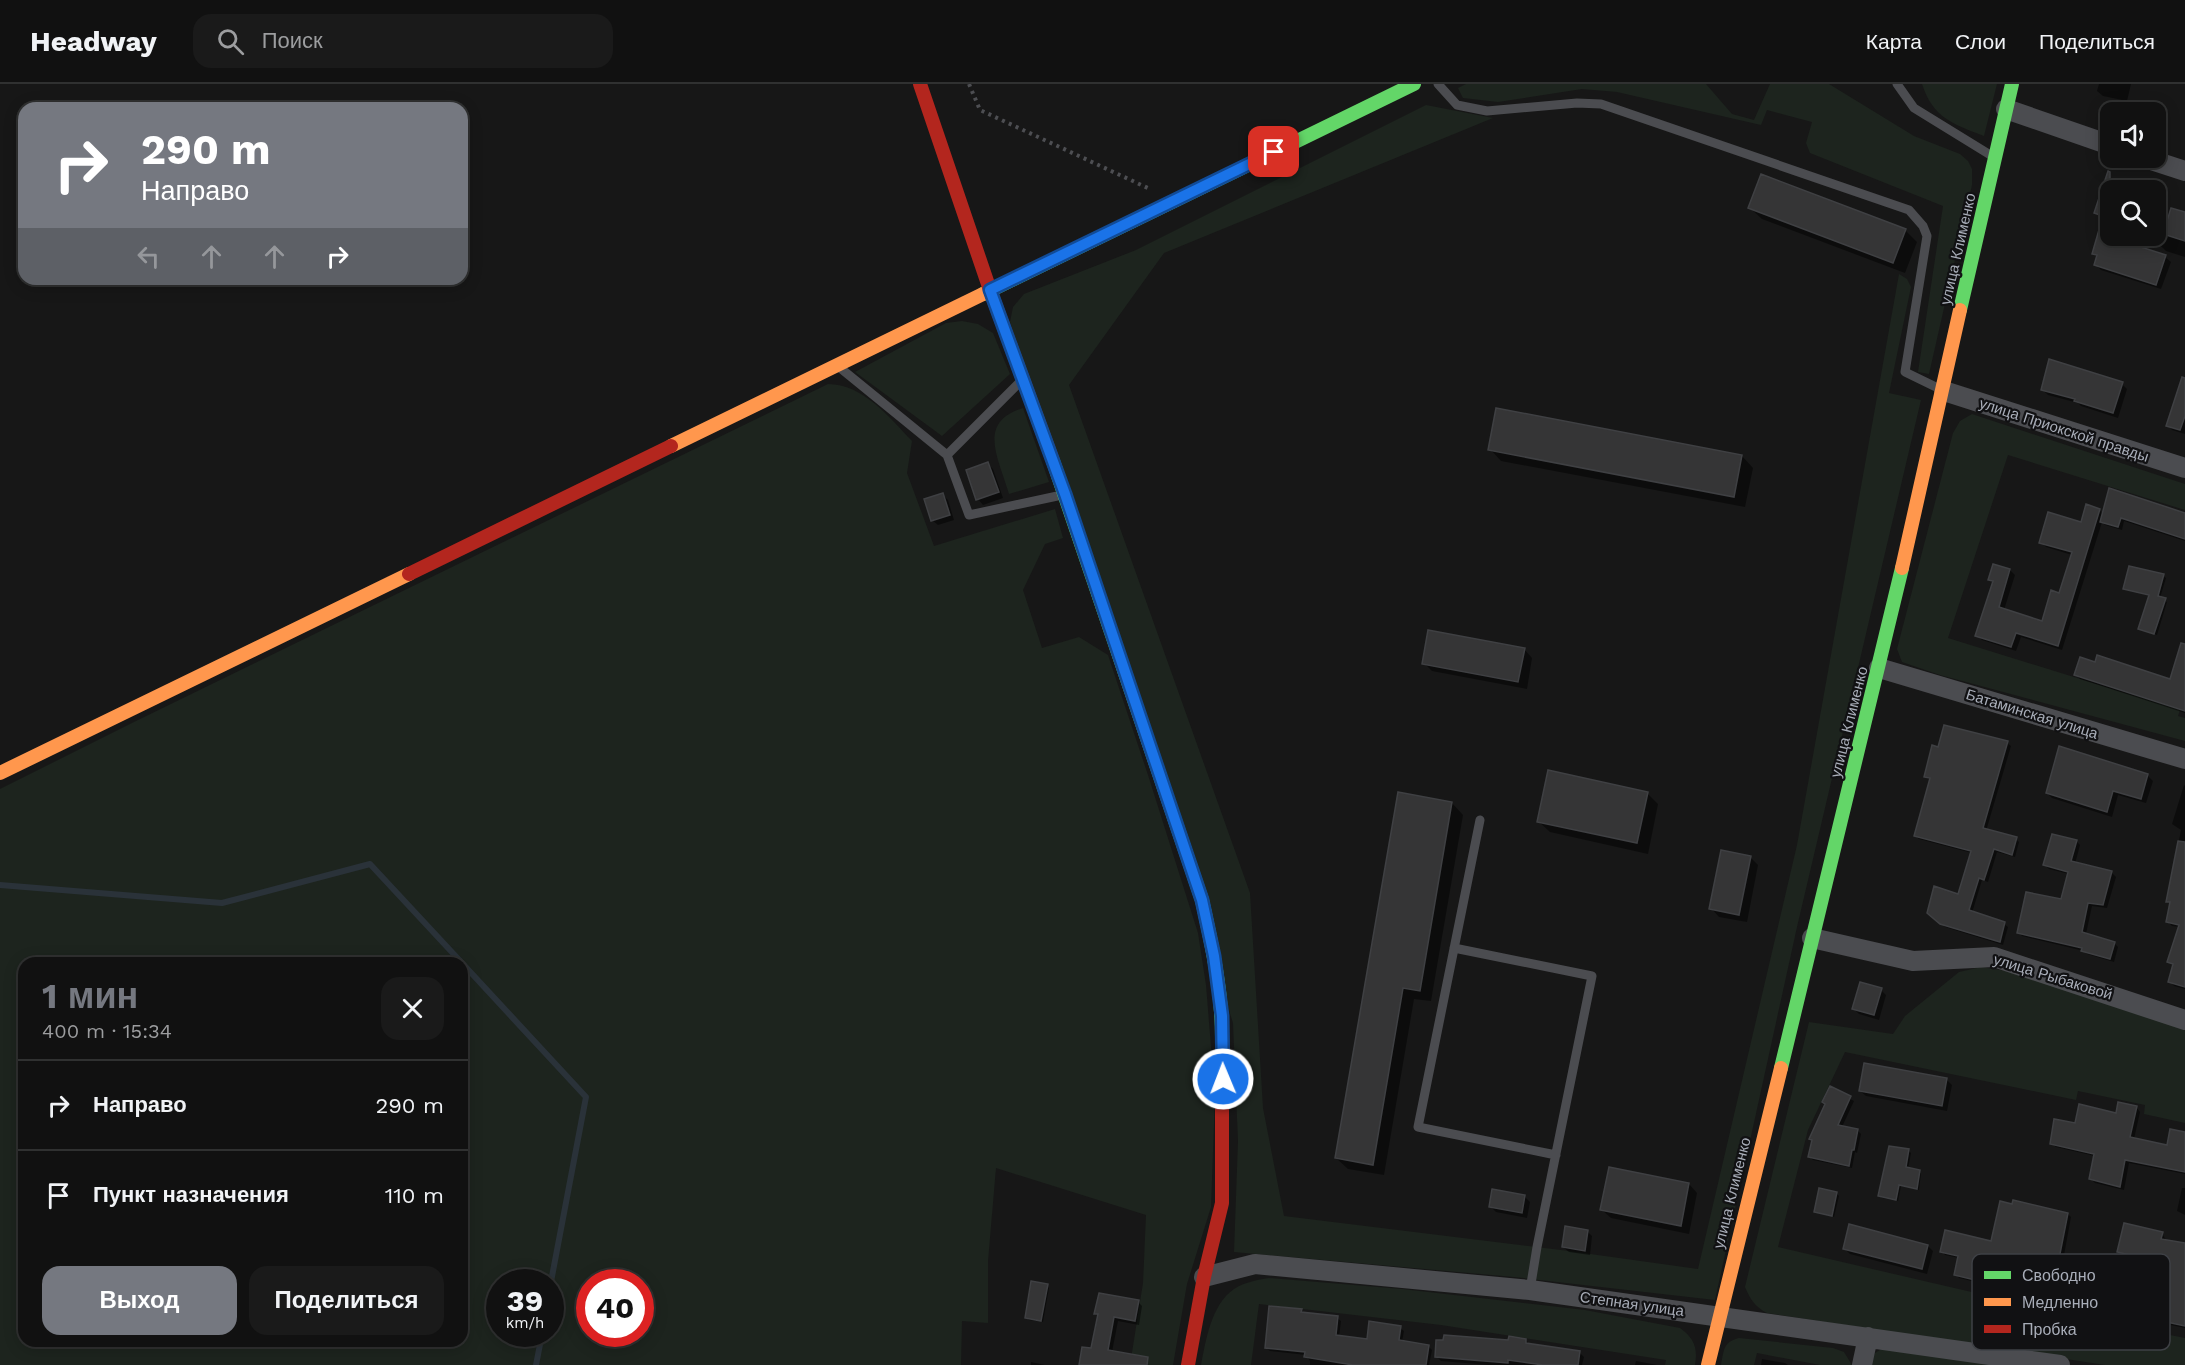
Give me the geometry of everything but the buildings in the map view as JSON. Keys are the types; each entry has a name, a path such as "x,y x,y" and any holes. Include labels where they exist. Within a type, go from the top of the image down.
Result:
{"street":[{"path":"920,84 990,290 1065,494 1184,843 1202,900 1214,956 1222,1016 1222,1203 1204,1277 1188,1365"},
{"path":"0,773 1414,84"},
{"name":"улица Клименко","path":"1708,1365 1880,668 2012,84"},
{"path":"2006,109 2100,142"},
{"path":"2166,165 2185,171"},
{"name":"улица Приокской правды","path":"1944,391 2185,468"},
{"name":"Батаминская улица","path":"1880,668 2185,759"},
{"name":"улица Рыбаковой","path":"1812,938 1913,961 1995,957 2185,1020"},
{"name":"Степная улица","path":"1204,1277 1255,1264 1530,1290 2060,1365"},
{"path":"1862,1365 1868,1337"}],"lane":[{"path":"1438,84 1457,105 1487,111 1577,103 1601,104 1909,210 1923,226 1927,236 1905,372 1944,391"},
{"path":"1897,84 1914,108 1995,158"},
{"path":"837,365 947,454 969,515 1065,494"},
{"path":"947,454 1022,380"},
{"path":"1480,820 1418,1127 1556,1155"},
{"path":"1454,948 1592,976 1530,1290"}],"path":[{"path":"969,84 980,110 1150,189"}],"shaded area":[{"path":"1466,84 1706,84 1732,114 1754,120 1770,84 1829,84 1914,136 1960,154 1968,161 1972,169 1972,185 1929,374 1918,372 1943,206 1810,153 1806,143 1812,122 1767,110 1761,125 1617,92 1582,89 1498,102 1463,98 1458,88"},
{"path":"1922,84 1997,84 1984,136 1963,128 1938,112"},
{"path":"1426,105 1493,118 1164,253 1069,385 1250,893 1263,1108 1284,1216 1698,1269 1797,845 1899,274 1907,279 1911,287 1889,393 1921,400 1797,927 1715,1300 1514,1277 1234,1252 1238,1141 1233,1023 1010,322 1013,307 1024,294 1136,250"},
{"path":"962,321 978,324 993,333 1010,374 942,436 855,372 946,323"},
{"path":"828,384 841,385 864,396 885,412 912,441 907,473 934,546 1055,509 1063,538 1045,544 1023,590 1042,648 1079,637 1108,655 1198,933 1206,985 1215,1096 1211,1207 1187,1284 1173,1365 1130,1365 1143,1283 1146,1215 996,1168 988,1261 988,1323 962,1321 961,1365 0,1365 0,789"},
{"path":"1023,408 1049,482 1009,494 997,455 995,432 1000,422 1008,414"},
{"path":"1972,414 2185,484 2185,510 2008,455 1948,638 2180,710 2178,716 2185,718 2185,741 1940,675 1902,662 1897,649 1953,433 1960,421"},
{"path":"1981,967 2013,972 2185,1023 2185,1123 2144,1114 2145,1105 2078,1091 2076,1100 1845,1052 1808,1130 1778,1247 1972,1292 1972,1345 1763,1311 1756,1305 1745,1287 1809,1022 1893,1034 1905,1016 1959,972"},
{"path":"1269,1278 1402,1289 1585,1310 1680,1328 1694,1344 1695,1365 1665,1365 1666,1360 1441,1325 1259,1304 1251,1365 1201,1365 1211,1324 1226,1296 1242,1285"},
{"path":"2170,1335 2185,1338 2185,1365 2105,1365 2008,1350 2170,1350"},
{"path":"1739,1338 1833,1348 1844,1352 1852,1365 1820,1365 1757,1353 1754,1365 1721,1365 1727,1344"},
{"path":"1883,1348 1995,1365 1871,1365 1875,1353"}],"waterway":[{"path":"0,885 222,903 370,864 456,957"},
{"path":"468,969 586,1097 553,1269"},
{"path":"536,1365 539,1347"}],"traffic: fast":[{"path":"983,294 1414,84"},
{"path":"1960,310 2012,84"},
{"path":"1053,461 1202,900 1218,985 1222,1037"},
{"path":"1781,1068 1902,568"}],"traffic: slow":[{"path":"671,446 983,294"},
{"path":"1902,568 1960,310"},
{"path":"0,773 409,574"},
{"path":"1708,1365 1781,1068"}],"traffic: jam":[{"path":"920,84 990,290 1053,461"},
{"path":"409,574 671,446"},
{"path":"1188,1365 1204,1277 1222,1203 1222,1037"}],"route":[{"path":"1223,1079 1222,1016 1214,956 1202,900 1065,494 990,290 1274,152"}]}
